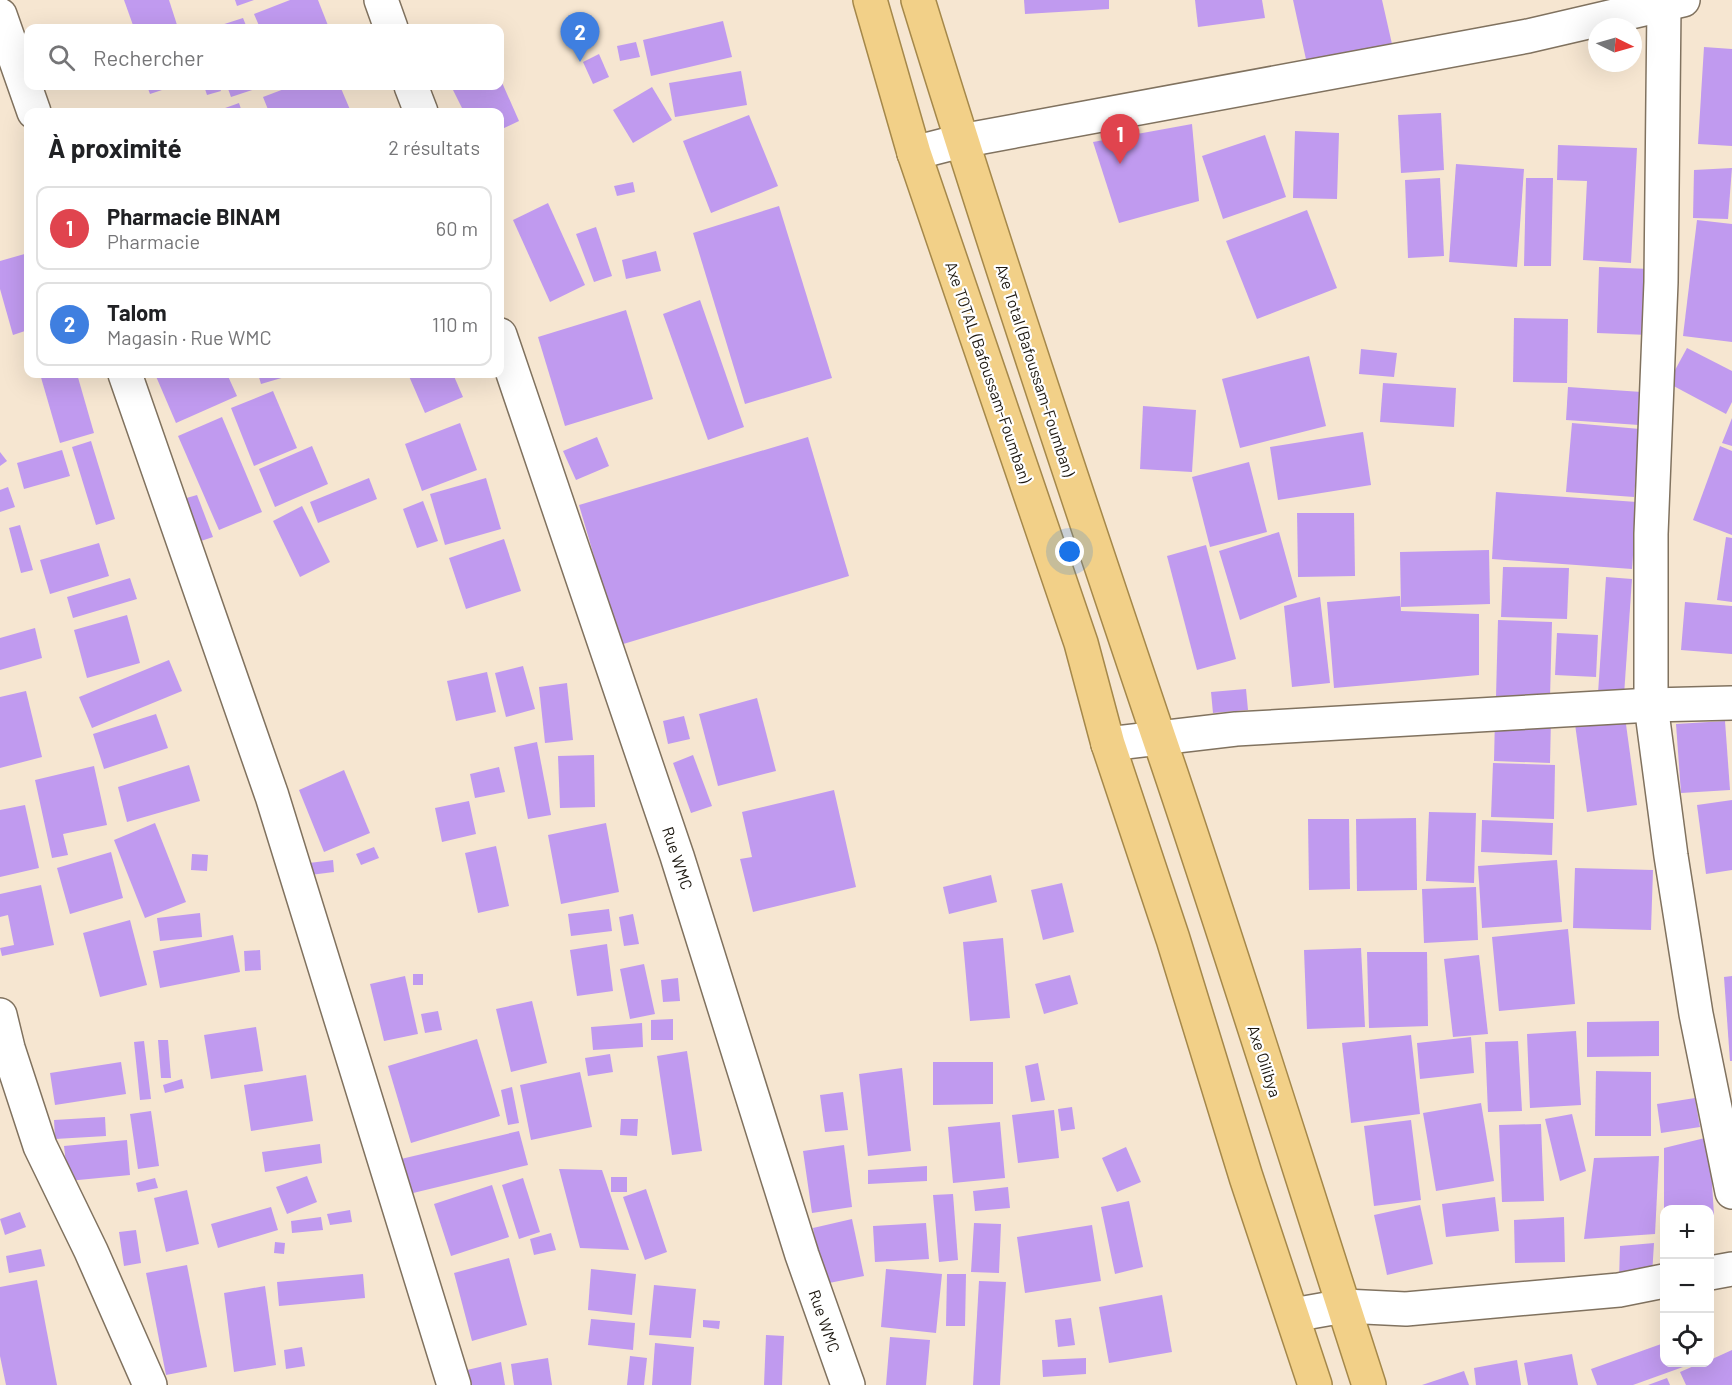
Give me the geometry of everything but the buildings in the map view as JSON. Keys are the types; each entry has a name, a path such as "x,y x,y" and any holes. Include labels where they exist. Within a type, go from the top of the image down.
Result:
{"highway":[{"name":"Axe TOTAL (Bafoussam-Foumban)","path":"870,0 914,153 1081,642 1108,744"},
{"name":"Axe Total (Bafoussam-Foumban)","path":"918,0 961,141 1159,738"},
{"name":"Axe Oilibya","path":"1159,738 1369,1385"},
{"path":"1108,744 1173,939 1246,1177 1315,1385"}],"street":[{"path":"381,0 390,24"},
{"path":"914,153 961,141 1528,36 1670,2 1651,534 1651,705 1694,1003 1732,1192"},
{"path":"0,15 24,83"},
{"path":"26,90 33,108"},
{"path":"413,90 419,108"},
{"name":"Rue WMC","path":"504,346 678,856 802,1255 848,1385"},
{"path":"126,378 272,796 376,1126 454,1385"},
{"path":"1108,744 1236,729 1651,705 1732,703"},
{"path":"0,1015 4,1050 40,1146 91,1251 150,1385"},
{"path":"1714,1272 1732,1269"},
{"path":"1293,1315 1344,1306 1406,1309 1618,1290 1660,1282"}],"place":[{"name":"Talom","path":"580,62"},
{"name":"Pharmacie BINAM","path":"1120,164"}]}
